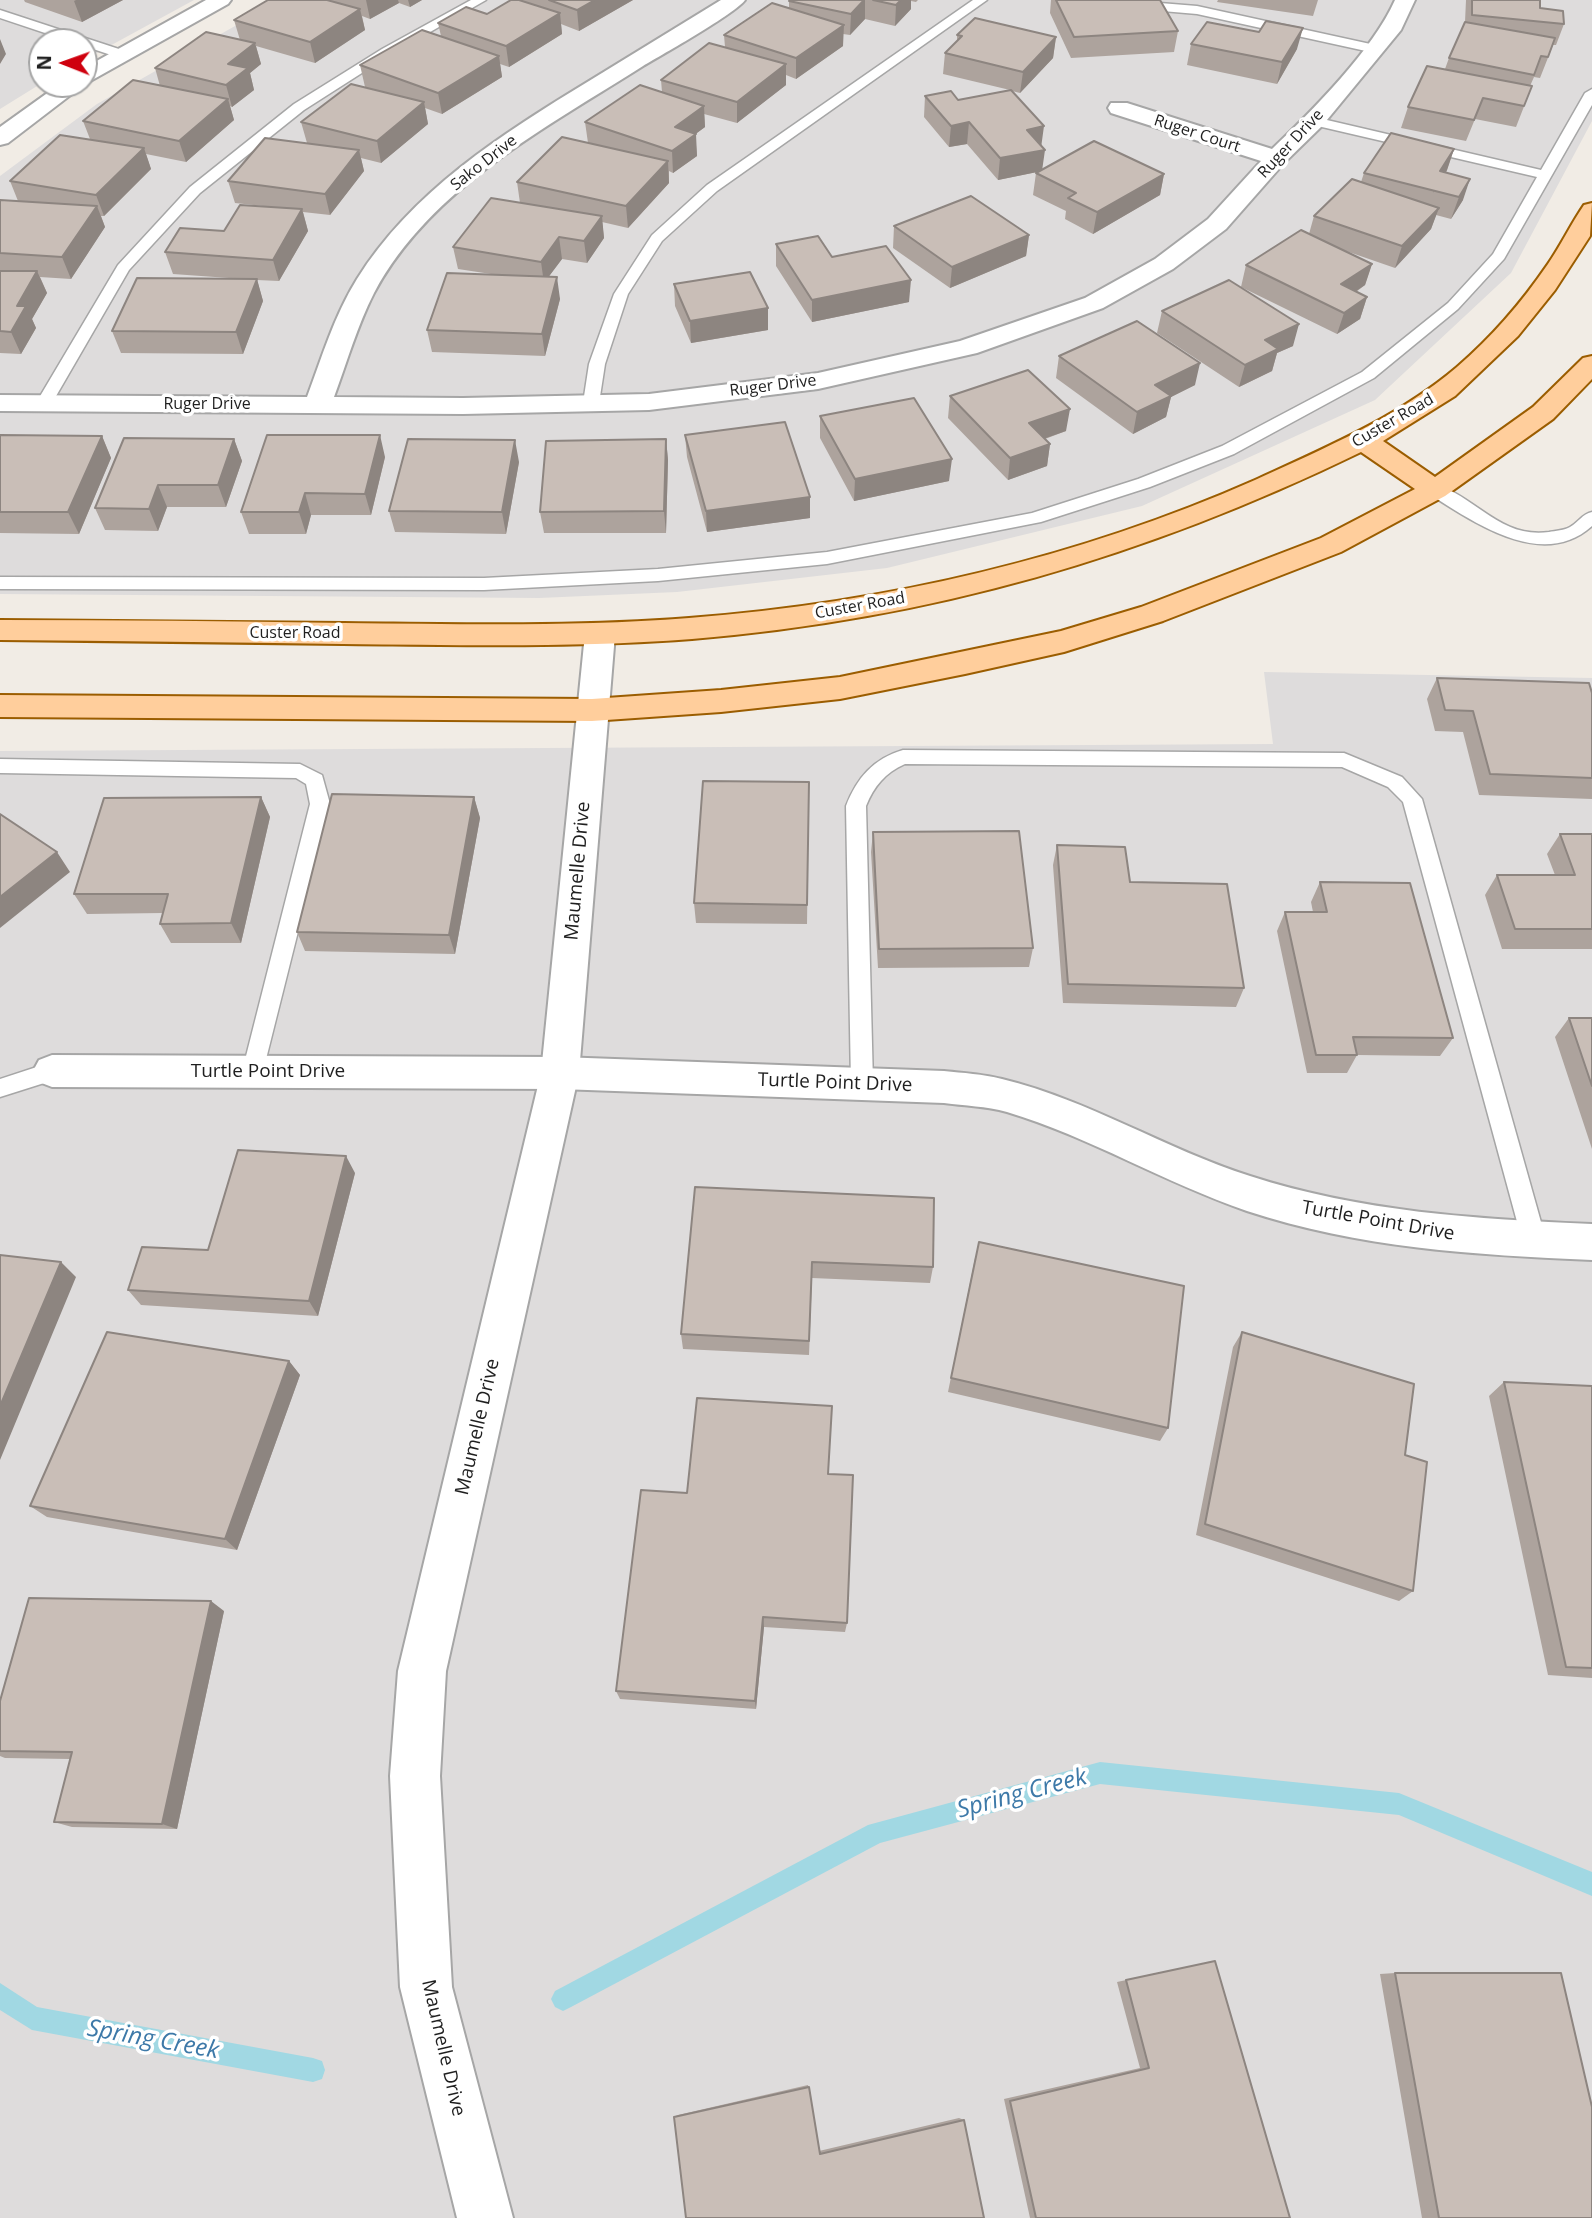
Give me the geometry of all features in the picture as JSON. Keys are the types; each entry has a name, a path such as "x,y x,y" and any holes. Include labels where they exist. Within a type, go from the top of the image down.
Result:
{"main road":[{"name":"Custer Road","path":"0,630 600,634 733,625 835,612 950,590 1062,563 1153,533 1242,498 1363,440 1443,391 1483,357 1522,316 1571,253 1592,211"},
{"path":"0,706 592,709 721,701 840,688 1064,641 1152,614 1331,545 1435,490 1543,413 1592,364"},
{"path":"1363,440 1435,490"}],"street":[{"path":"98,69 220,0"},
{"name":"Sako Drive","path":"318,405 351,316 370,278 396,244 460,178 534,124 735,0"},
{"name":"Ruger Drive","path":"0,402 463,406 649,402 817,381 968,347 1094,303 1164,264 1217,224 1276,158 1314,121 1375,49 1394,26 1405,0"},
{"path":"3,133 54,98"},
{"name":"Ruger Court","path":"1119,108 1276,158"},
{"name":"Maumelle Drive","path":"485,2218 426,1987 415,1776 422,1671 560,1073 600,634"},
{"name":"Turtle Point Drive","path":"52,1071 560,1073 944,1087 1004,1095 1081,1122 1163,1160 1248,1194 1335,1217 1445,1235 1592,1242"}],"lane":[{"path":"44,403 123,268 195,190 299,107 386,52 480,0"},
{"path":"591,403 597,364 621,294 657,238 712,188 981,0"},
{"path":"1081,0 1197,10 1375,49"},
{"path":"0,14 121,54"},
{"path":"0,583 484,584 658,575 827,558 1035,518 1144,483 1228,450 1368,375 1453,306 1500,256 1592,93"},
{"path":"1314,121 1546,175"},
{"path":"1435,490 1494,527 1521,536 1546,538 1575,532 1592,517"},
{"path":"862,1084 856,806 863,785 883,765 903,757 1344,760 1395,782 1412,799 1534,1240"},
{"path":"0,766 300,771 315,780 320,804 253,1072"},
{"path":"0,1088 52,1071"}],"shaded area":[{"path":"0,0 194,0 98,52 98,28 28,28 28,92 0,109"},
{"path":"281,0 1592,0 1592,121 1511,273 1375,400 1142,506 887,568 677,592 539,598 0,594 0,176 97,104"},
{"path":"1264,672 1592,678 1592,2218 0,2218 0,751 1273,744"}],"building":[{"path":"268,0 327,0 360,9 310,42 234,20"},
{"path":"511,0 560,13 506,46 438,23 466,7 487,14"},
{"path":"549,0 595,0 577,10"},
{"path":"790,0 864,0 851,14"},
{"path":"873,0 901,0 896,5"},
{"path":"1056,0 1160,0 1178,31 1074,37"},
{"path":"1472,0 1540,0 1540,8 1563,11 1564,24 1472,15"},
{"path":"772,3 844,25 796,58 724,35"},
{"path":"975,18 1056,37 1023,72 945,53 962,36 957,35"},
{"path":"1266,21 1303,28 1282,62 1191,44 1207,22 1259,32"},
{"path":"1465,22 1555,38 1548,57 1541,56 1534,75 1449,58"},
{"path":"422,30 499,56 438,93 360,65"},
{"path":"206,32 255,43 228,64 248,68 226,85 155,68"},
{"path":"709,43 786,64 737,102 661,80"},
{"path":"1427,66 1532,86 1524,106 1483,98 1474,120 1408,107"},
{"path":"133,80 228,99 179,141 83,121"},
{"path":"351,84 424,102 377,141 301,122"},
{"path":"640,85 704,106 675,127 696,134 672,151 585,122"},
{"path":"1011,90 1044,126 1027,130 1045,150 1000,158 969,122 951,126 925,96 951,91 958,100"},
{"path":"1391,133 1454,149 1440,171 1470,179 1459,197 1364,173"},
{"path":"60,135 144,148 96,195 10,181"},
{"path":"562,137 668,161 626,206 517,182"},
{"path":"265,138 359,150 325,194 228,181"},
{"path":"1094,141 1164,174 1097,212 1068,198 1076,193 1036,173"},
{"path":"1352,179 1439,208 1402,246 1314,216"},
{"path":"971,196 1029,235 952,267 894,226"},
{"path":"491,198 602,216 584,241 559,237 541,262 453,247"},
{"path":"0,200 97,206 62,257 0,253"},
{"path":"240,205 302,209 273,260 165,252 180,228 224,231"},
{"path":"1301,230 1372,264 1341,284 1367,297 1344,313 1246,265"},
{"path":"818,236 832,257 886,246 911,280 812,300 776,244"},
{"path":"0,271 37,271 17,306 26,306 11,332 0,331"},
{"path":"750,272 768,308 690,321 674,284"},
{"path":"447,273 557,277 542,334 427,330"},
{"path":"137,278 257,279 236,332 112,331"},
{"path":"1229,280 1299,324 1265,340 1278,349 1245,365 1162,311"},
{"path":"1137,321 1200,363 1155,385 1171,396 1137,412 1059,356"},
{"path":"1028,370 1070,409 1029,423 1050,444 1010,458 950,396"},
{"path":"914,398 952,459 855,479 820,416"},
{"path":"785,422 810,497 706,511 685,435"},
{"path":"0,435 102,436 68,512 0,512"},
{"path":"267,435 380,435 365,494 305,493 299,512 241,512"},
{"path":"124,438 234,439 218,485 158,485 149,509 95,508"},
{"path":"408,439 515,440 502,512 389,511"},
{"path":"666,439 664,511 540,512 546,441"},
{"path":"1437,678 1589,683 1592,693 1592,778 1490,774 1473,711 1445,710"},
{"path":"703,781 809,782 807,905 694,903"},
{"path":"332,794 474,797 449,935 297,932"},
{"path":"261,797 231,923 160,924 168,894 74,894 104,798"},
{"path":"0,814 57,852 0,897"},
{"path":"1019,831 1033,948 879,949 873,832"},
{"path":"1560,834 1592,834 1592,929 1515,929 1497,875 1575,875"},
{"path":"1057,845 1125,847 1130,882 1227,884 1244,988 1068,984"},
{"path":"1320,882 1410,883 1453,1038 1353,1037 1357,1055 1316,1055 1285,912 1327,912"},
{"path":"1569,1018 1592,1018 1592,1086"},
{"path":"238,1150 346,1156 309,1301 128,1290 142,1247 208,1250"},
{"path":"695,1187 934,1198 933,1267 812,1262 809,1341 681,1334"},
{"path":"979,1242 1184,1286 1168,1428 951,1378"},
{"path":"0,1255 61,1262 0,1406"},
{"path":"107,1332 289,1361 225,1539 30,1506"},
{"path":"1242,1332 1414,1384 1405,1455 1427,1462 1413,1591 1205,1524"},
{"path":"1504,1382 1592,1386 1592,1668 1566,1667"},
{"path":"697,1398 832,1406 828,1474 853,1475 847,1623 763,1617 755,1701 616,1691 641,1490 687,1493"},
{"path":"29,1598 211,1601 162,1824 54,1822 72,1752 0,1751 0,1701"},
{"path":"1215,1961 1290,2218 1036,2218 1010,2101 1149,2068 1126,1980"},
{"path":"1395,1973 1561,1973 1592,2107 1592,2218 1439,2218"},
{"path":"809,2087 820,2154 964,2120 984,2218 686,2218 674,2117"}],"waterway":[{"name":"Spring Creek","path":"563,1999 876,1833 1100,1773 1399,1804 1592,1884"},
{"name":"Spring Creek","path":"0,1995 32,2018 313,2070"}]}
